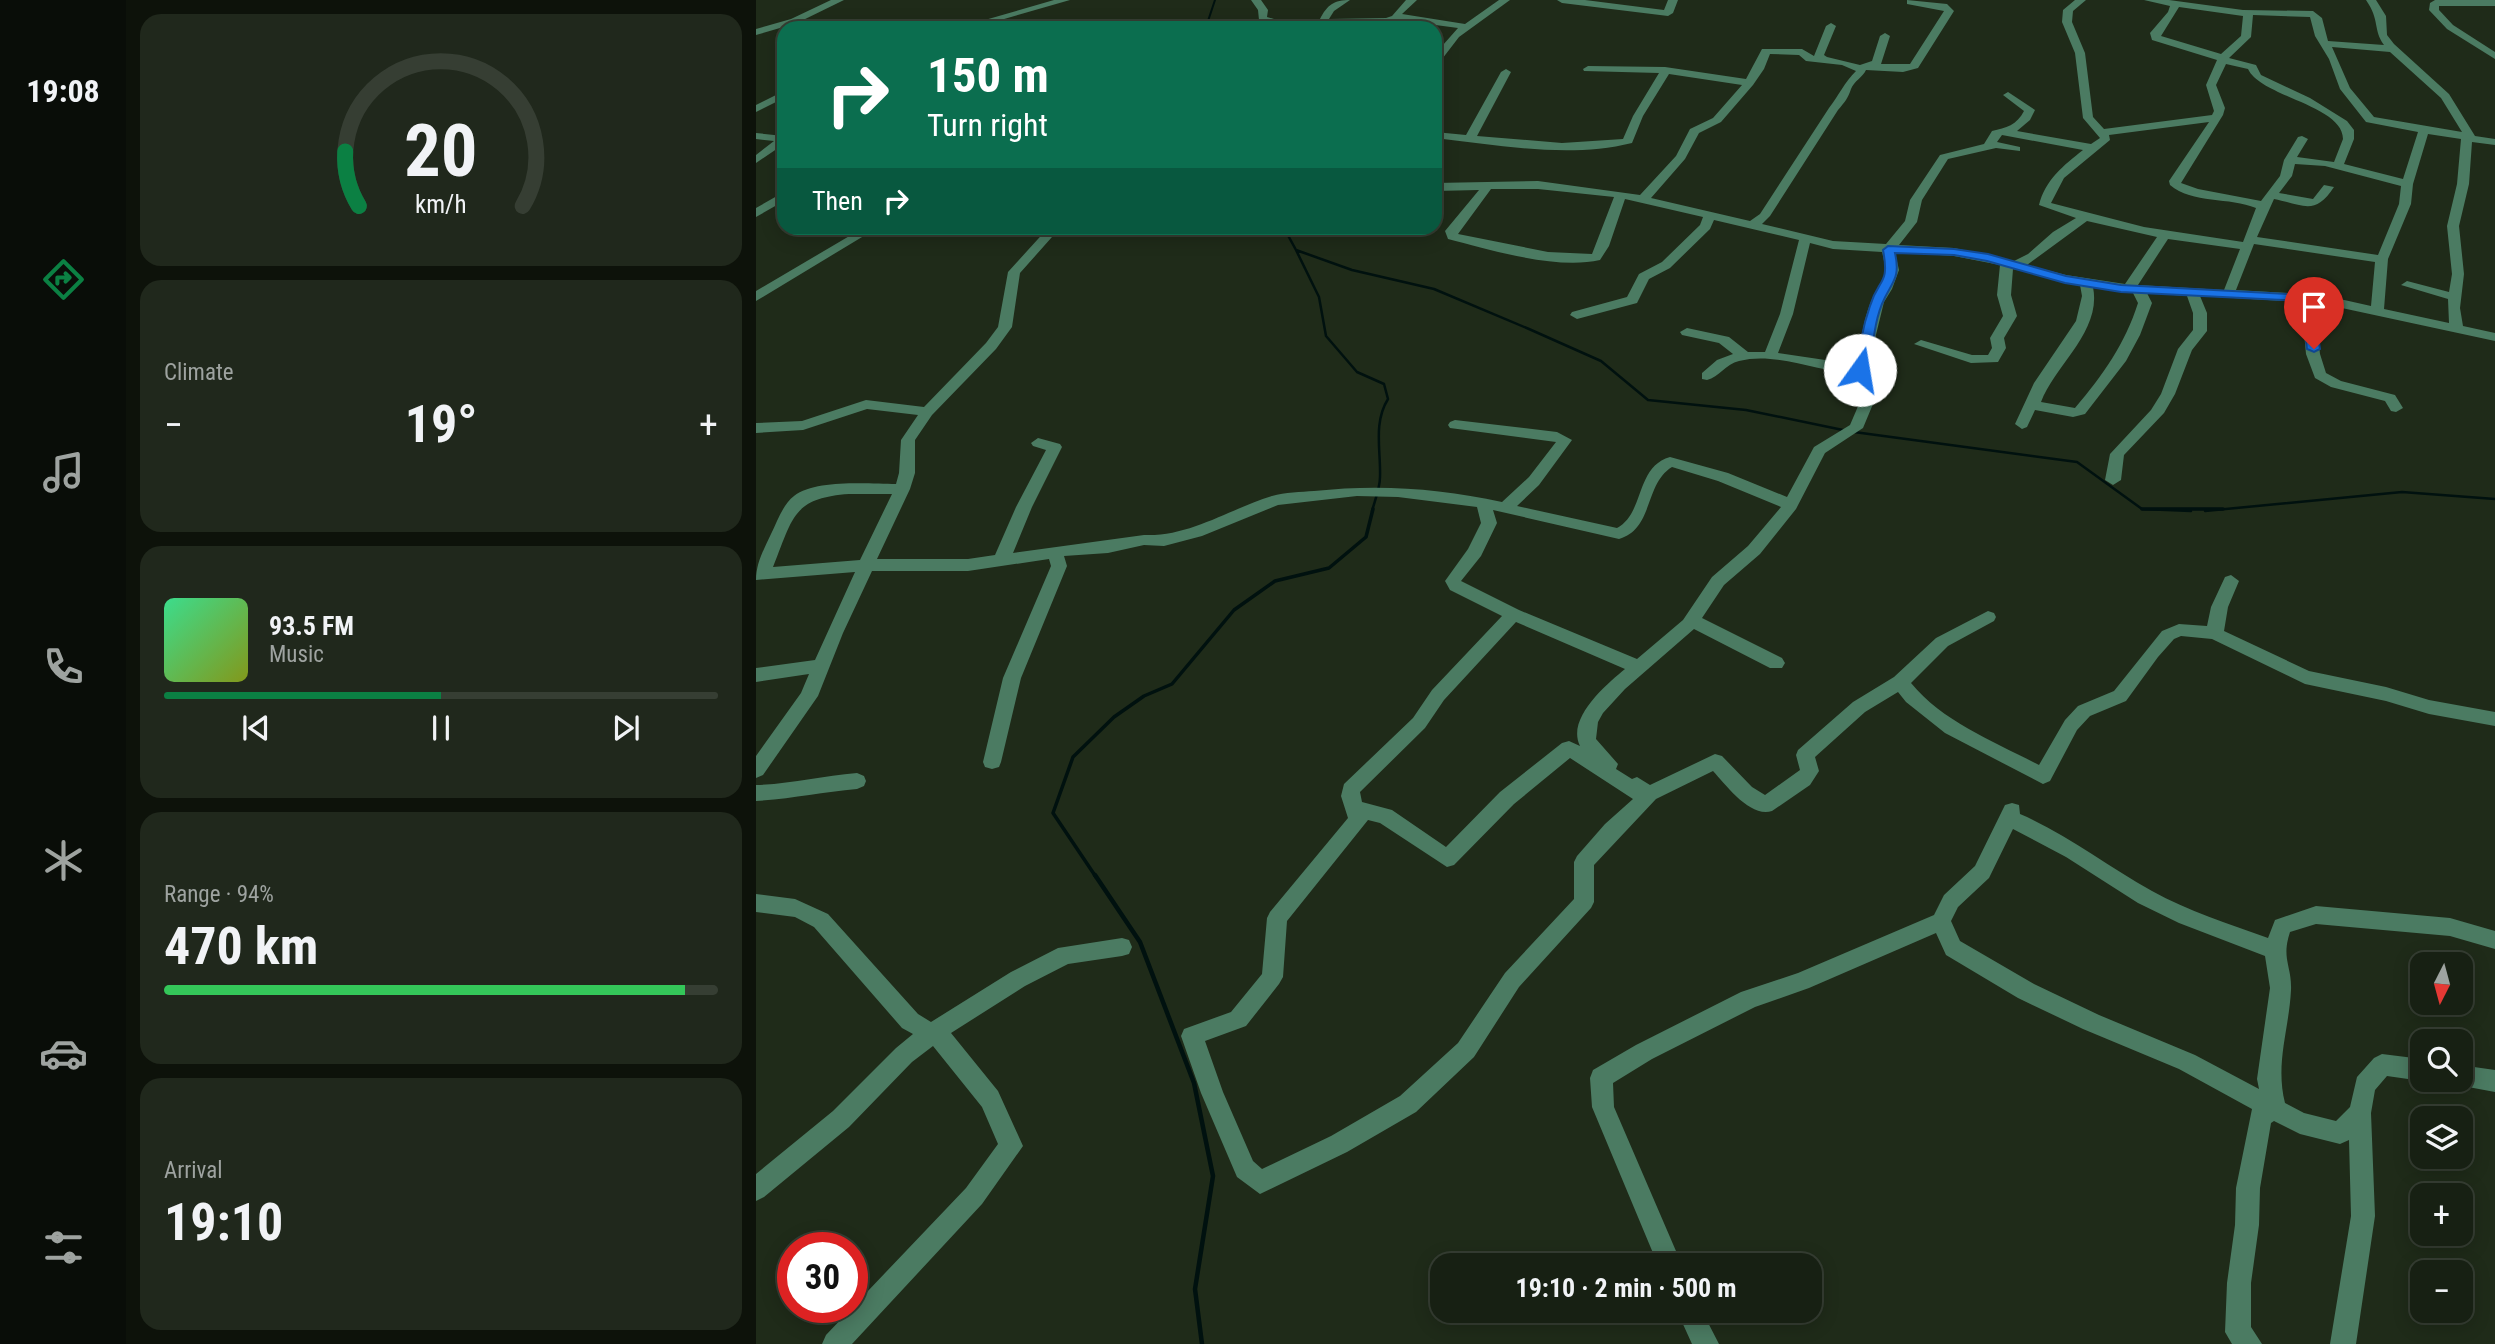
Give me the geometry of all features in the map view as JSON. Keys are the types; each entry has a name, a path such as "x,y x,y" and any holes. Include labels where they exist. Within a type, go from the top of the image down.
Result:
{"street":[{"path":"794,21 839,0"},
{"path":"988,21 1065,0"},
{"path":"1256,0 1263,10 1262,18 1268,21"},
{"path":"1323,21 1330,9 1345,0"},
{"path":"1397,17 1397,13 1412,0"},
{"path":"1442,46 1505,0"},
{"path":"1562,0 1668,13 1673,0"},
{"path":"2081,0 2068,10 2067,22 2080,53 2088,118 2106,138 2053,181 2046,192 2045,205 2085,217 2165,234 2382,259"},
{"path":"2149,0 2248,13 2313,14 2317,18 2320,36 2345,89 2370,120 2495,142"},
{"path":"2244,0 2248,13 2246,37 2223,59 2212,82 2211,91 2220,105 2216,118 2203,145 2190,157 2175,181 2176,185 2189,190 2245,199 2314,203 2319,201 2328,187"},
{"path":"2371,0 2381,14 2384,24 2382,34 2394,49 2445,96 2468,138 2463,184 2453,226 2458,274 2454,297 2456,327"},
{"path":"1644,198 1681,157 1694,131 1717,120 1749,83 1768,50 1802,52 1810,59 1853,64 1860,68 1872,66 1903,69 1914,66 1949,11 1947,7 1910,2"},
{"path":"2180,2 2155,33 2156,38 2252,67 2257,77 2340,118 2349,131 2349,138 2337,166"},
{"path":"2495,3 2435,3 2434,10 2450,27 2495,56"},
{"path":"1387,21 1397,17 1440,21"},
{"path":"1442,21 1467,27"},
{"path":"756,32 777,26"},
{"path":"1824,60 1819,56 1831,26"},
{"path":"1872,66 1885,36"},
{"path":"2326,44 2394,49"},
{"path":"1751,227 1764,216 1845,96 1846,87 1861,72 1860,68"},
{"path":"1588,69 1665,70 1749,83"},
{"path":"1442,136 1582,146 1618,145 1628,141 1638,116 1660,83 1665,70"},
{"path":"1470,138 1506,72"},
{"path":"2008,95 2030,110 2026,118 2010,132"},
{"path":"756,109 777,98"},
{"path":"2100,133 2216,118"},
{"path":"2377,310 2382,259 2405,204 2407,184 2424,130"},
{"path":"1990,147 1996,133 2010,132 2093,148"},
{"path":"756,136 777,138"},
{"path":"2228,295 2266,201 2286,176 2290,160 2302,139"},
{"path":"756,160 777,144"},
{"path":"1888,250 1911,222 1916,200 1944,157 1999,145 2016,149"},
{"path":"2290,160 2337,166 2407,184"},
{"path":"1442,187 1538,185 1621,194 1805,240 1888,250 1954,252 2086,283 2133,289 2306,298 2456,327 2495,340"},
{"path":"1487,187 1451,231 1452,236 1521,250 1581,258 1596,257 1603,246 1621,194"},
{"path":"756,213 777,200"},
{"path":"1577,315 1632,300 1644,277 1666,265 1706,226 1710,216"},
{"path":"2011,264 2032,257 2057,234 2085,217"},
{"path":"2133,289 2165,234"},
{"path":"756,297 859,235"},
{"path":"756,770 809,696 820,666 902,489 907,473 908,440 927,412 1005,327 1014,272 1048,235"},
{"path":"1770,356 1784,324 1786,307 1795,293 1805,240"},
{"path":"1888,250 1893,270 1886,289 1877,302 1866,347 1866,404 1859,424 1819,450 1791,505 1754,550 1718,581 1692,621 1619,684 1589,721 1586,732 1591,748 1649,794 1715,761 1745,792 1765,805 1803,779 1810,771 1805,755 1859,707 1900,682 1942,642 1988,617"},
{"path":"1921,344 1971,359 1993,359 1999,348 1997,338 2010,316 2004,295 2011,264"},
{"path":"2022,424 2041,383 2081,327 2091,298 2086,283"},
{"path":"2407,285 2454,297"},
{"path":"2033,405 2073,413 2080,411 2128,351 2145,303 2133,289"},
{"path":"2113,480 2117,454 2157,413 2168,394 2185,349 2200,331 2200,313 2193,294"},
{"path":"2306,298 2313,354 2320,375 2336,384 2390,398 2396,408"},
{"path":"1687,332 1723,340 1747,359"},
{"path":"1707,376 1713,367 1770,356 1866,369"},
{"path":"756,428 803,425 866,404 927,412"},
{"path":"1455,425 1565,440 1534,481 1506,507"},
{"path":"1001,561 1024,507 1055,447 1038,443"},
{"path":"759,574 866,565 968,565 1144,540 1164,541 1207,528 1276,500 1357,491 1483,503 1609,533 1625,532 1634,524 1647,490 1663,465 1670,462 1723,478 1791,505"},
{"path":"759,574 787,518 802,499 868,487 902,489"},
{"path":"1483,503 1489,523 1475,552 1453,581 1471,595 1639,667"},
{"path":"992,762 1012,678 1059,566 1055,553"},
{"path":"2216,634 2215,626 2221,602 2231,581"},
{"path":"1356,809 1385,816 1447,859 1507,798 1569,748 1647,797 1612,830 1584,862 1584,902 1512,980 1466,1049 1409,1104 1339,1144 1261,1182 1245,1169 1212,1093 1192,1036 1238,1019 1272,976 1277,918 1358,820 1350,796 1351,789 1419,723 1437,695 1513,614"},
{"path":"1692,621 1776,663"},
{"path":"1900,682 1912,697 1951,728 2043,776 2071,724 2084,711 2120,696 2168,635 2179,629 2216,634 2305,677 2386,694 2429,707 2495,719"},
{"path":"756,675 820,666"},
{"path":"756,793 798,792 811,785 857,781"},
{"path":"1665,1253 1603,1107 1601,1077 1749,999 1802,981 1941,921 1951,901 1982,872 2014,816 2145,897 2186,917 2274,950"},
{"path":"756,903 791,906 827,926 909,1021 943,1040 990,1099 1011,1146 974,1196 835,1344"},
{"path":"2275,1109 2268,1079 2281,988 2274,950 2282,926 2316,915 2450,928 2495,940"},
{"path":"1941,921 1953,948 1992,972 2091,1022 2187,1062 2300,1123 2340,1132 2360,1113"},
{"path":"756,1189 841,1119 904,1055 931,1034 1018,979 1065,955 1122,947"},
{"path":"2343,1344 2363,1216 2360,1113 2365,1085 2382,1065 2410,1068"},
{"path":"2473,1078 2495,1082"},
{"path":"2249,1344 2238,1332 2239,1283 2247,1225 2248,1188 2261,1116 2275,1109"},
{"path":"1695,1323 1706,1344"}],"waterway":[{"path":"1208,21 1215,0"},
{"path":"1288,235 1296,250"},
{"path":"1296,250 1352,270 1434,289 1529,329 1601,361 1648,400 1746,410 1843,430"},
{"path":"1296,250 1319,297 1326,336 1357,372 1384,384 1388,399 1379,427 1380,481 1372,511"},
{"path":"1854,432 2077,462 2142,509"},
{"path":"2205,511 2402,492 2495,499"},
{"path":"1096,877 1053,813 1073,757 1114,717 1144,696 1172,684 1234,610 1275,581 1329,568 1366,537 1373,509"},
{"path":"2142,509 2223,509"},
{"path":"2142,509 2191,511"},
{"path":"1095,875 1140,942 1194,1083 1213,1176 1195,1289 1202,1344"}],"route":[{"path":"1860,370 1866,369 1866,347 1877,302 1886,289 1893,270 1888,250 1954,252 2093,285 2193,294 2306,298 2314,349"}]}
